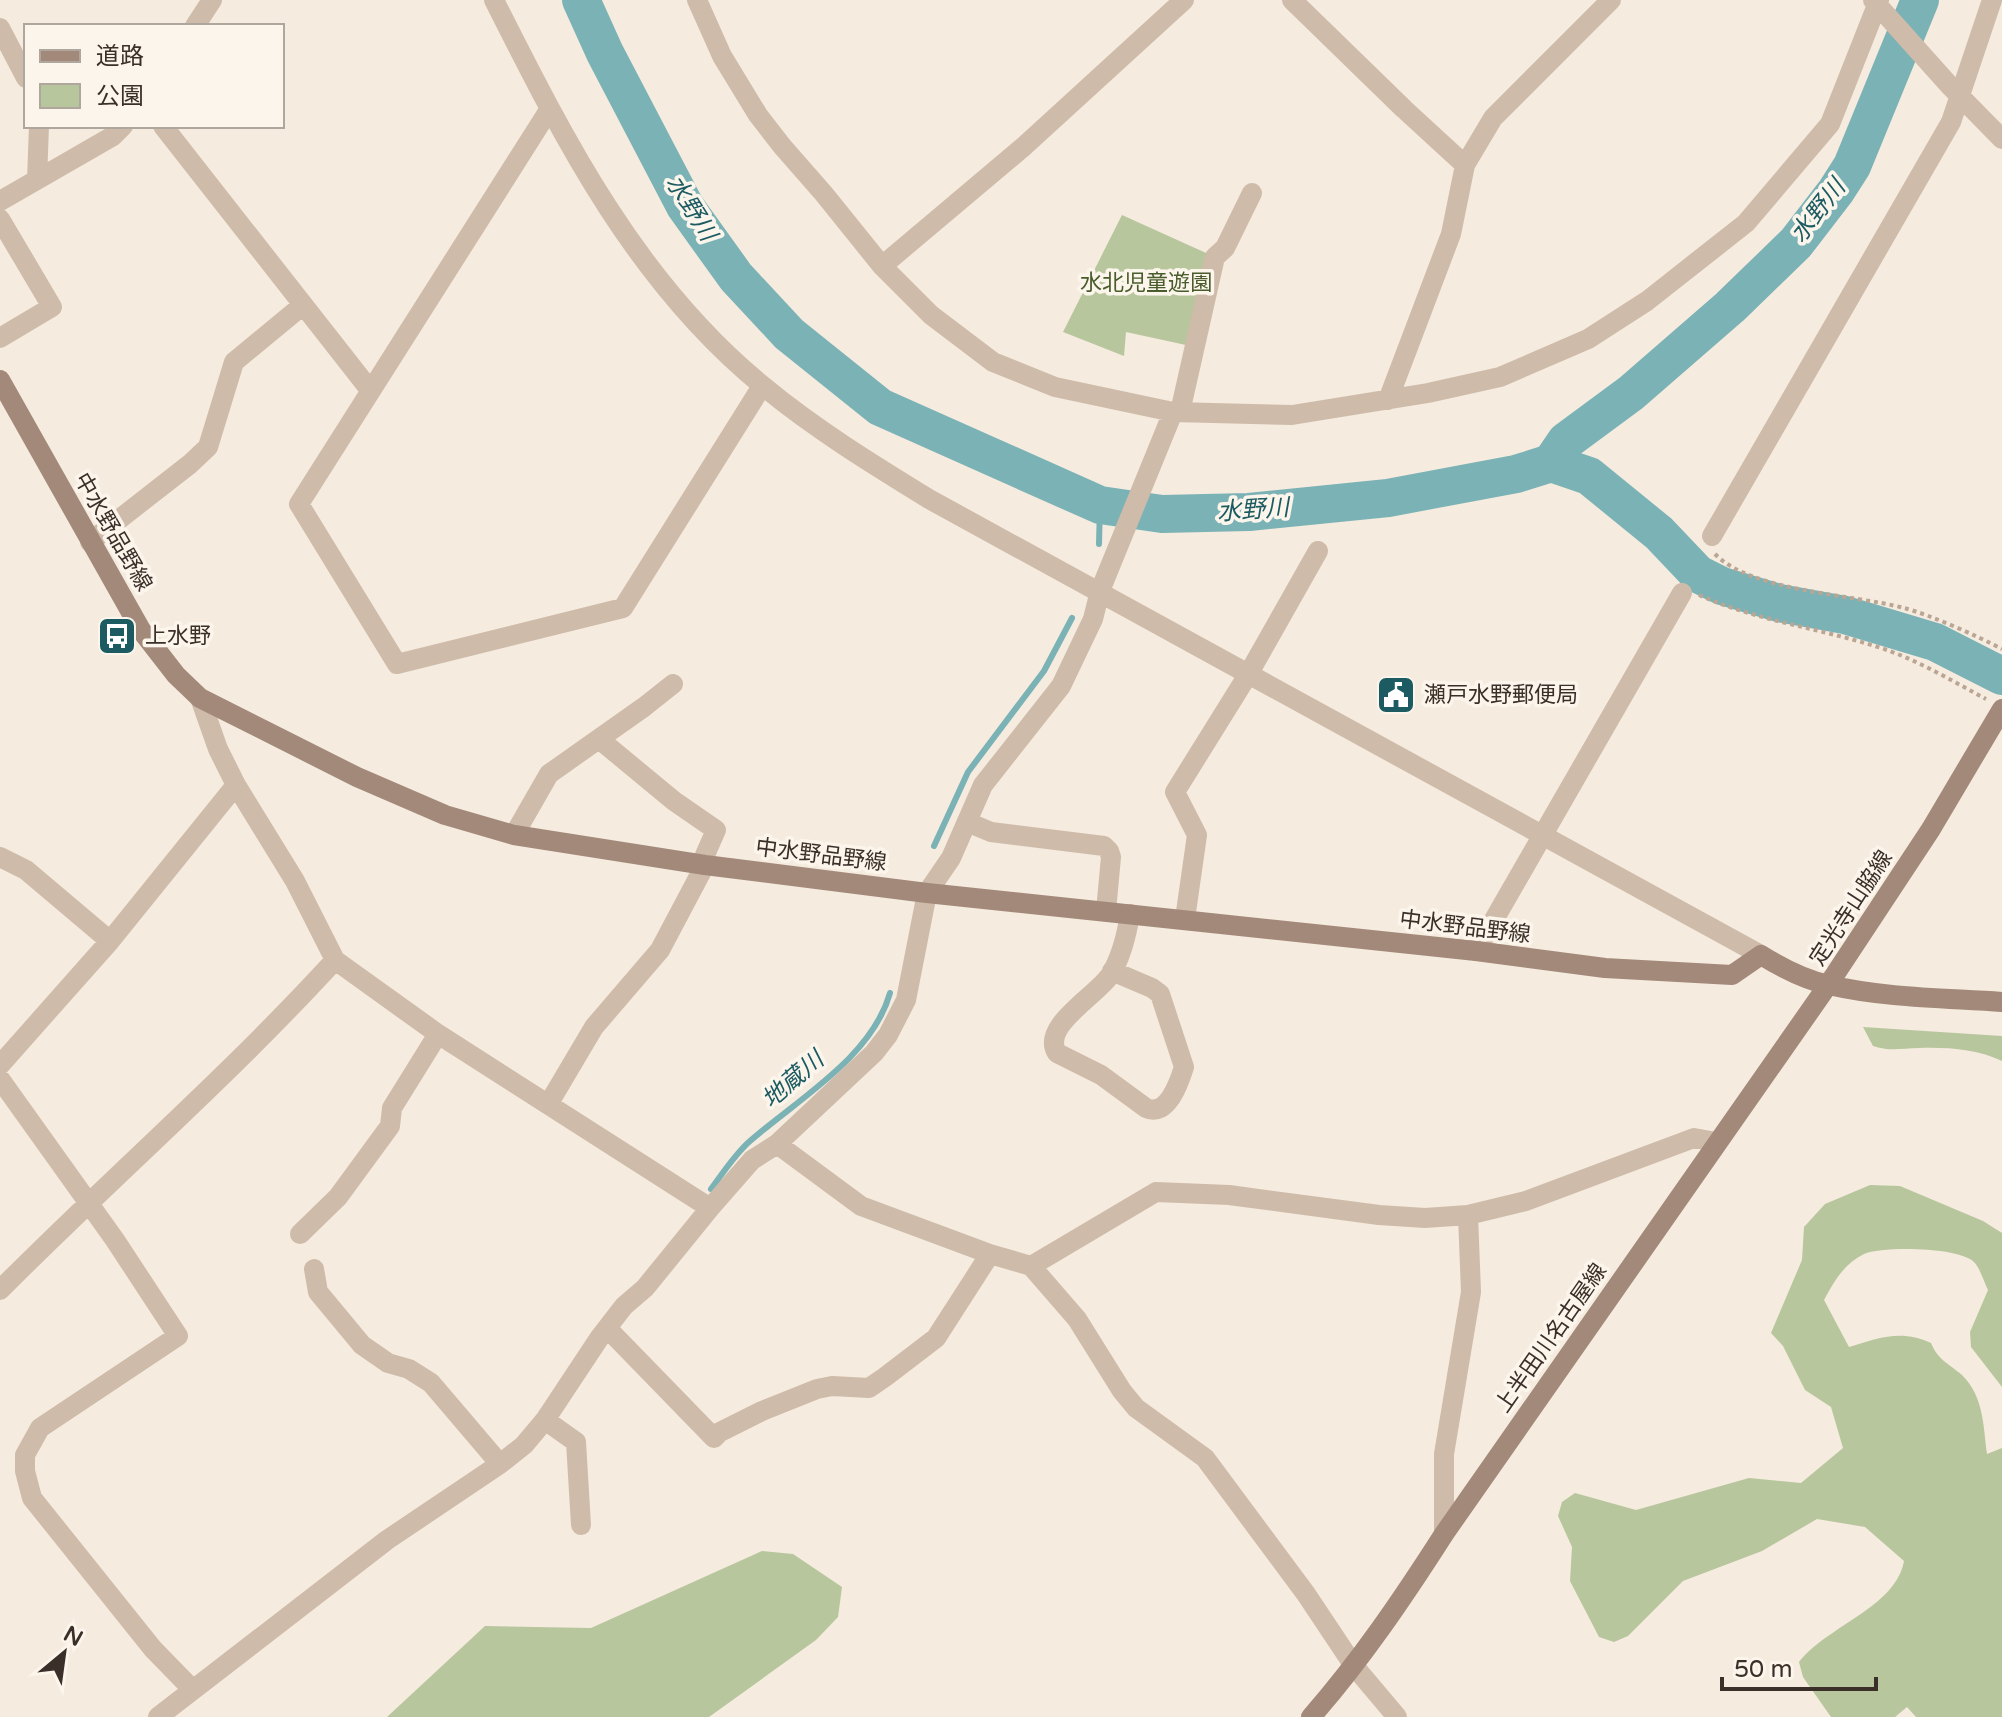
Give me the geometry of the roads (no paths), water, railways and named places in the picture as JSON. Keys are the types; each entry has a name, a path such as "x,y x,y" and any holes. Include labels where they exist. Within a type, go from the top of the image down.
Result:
{"main road":[{"name":"中水野品野線","path":"0,380 141,630 158,654 200,698 357,777 445,815 514,835 705,865 927,893 1476,951 1605,968 1732,975 1761,955"},
{"name":"定光寺山脇線","path":"1995,705 1931,829 1828,985 1908,996 2002,1002"},
{"path":"1761,955 1788,971 1828,985"},
{"name":"上半田川名古屋線","path":"1311,1717 1354,1666 1828,985"}],"street":[{"path":"196,24 212,0"},
{"path":"494,0 549,110 599,197 657,279 714,341 762,386 840,444 929,499 1761,955"},
{"path":"697,0 722,56 758,115 882,266 931,315 993,362 1055,387 1172,419 1292,415 1388,400 1500,377 1588,339 1647,301 1746,223 1830,124 1876,1 2002,139"},
{"path":"882,266 1022,148 1184,0"},
{"path":"1292,0 1465,165"},
{"path":"1388,400 1451,234 1465,165 1493,118 1611,0"},
{"path":"1712,536 1951,122 1955,91 1992,0"},
{"path":"0,28 24,74"},
{"path":"549,110 299,504 397,664 623,608 762,386"},
{"path":"37,180 39,128"},
{"path":"0,201 113,136 121,128"},
{"path":"165,128 370,390"},
{"path":"158,1717 387,1540 524,1445 545,1420 624,1306 645,1288 752,1160 777,1144 874,1053 888,1035 906,1000 927,893 951,858 983,785 1061,686 1093,619 1100,591 1172,419 1215,257 1225,248 1252,193"},
{"path":"0,219 52,307 0,338"},
{"path":"90,542 208,447 234,362 303,305"},
{"path":"1185,919 1197,835 1175,792 1249,673 1318,551"},
{"path":"1476,951 1682,593"},
{"path":"514,835 549,774 673,684"},
{"path":"200,698 218,749 236,785 295,881 335,960 438,1034 710,1208"},
{"path":"549,1103 594,1027 660,950 705,865 705,855 716,830 674,801 599,739"},
{"path":"0,1065 110,941 236,785"},
{"path":"967,822 991,832 1104,846 1111,857 1106,911"},
{"path":"0,857 26,870 110,941"},
{"path":"1112,971 1152,988 1163,999 1184,1067 1165,1106 1159,1110 1146,1108 1101,1075 1057,1053 1052,1042 1060,1025 1112,971 1130,914"},
{"path":"0,1290 88,1201 151,1146 335,960"},
{"path":"300,1234 338,1197 390,1126 392,1108 438,1034"},
{"path":"0,1079 88,1201 178,1336 40,1428 25,1455 25,1471 32,1498 153,1649 192,1689"},
{"path":"1031,1266 1156,1192 1229,1195 1379,1215 1425,1218 1468,1215 1526,1201 1694,1138 1716,1142"},
{"path":"777,1144 861,1206 1031,1266 1077,1319 1136,1408 1205,1458 1306,1594 1354,1666 1397,1717"},
{"path":"1444,1534 1444,1454 1471,1292 1468,1215"},
{"path":"607,1328 714,1438 762,1411 817,1389 832,1386 869,1388 936,1338 990,1254"},
{"path":"314,1269 318,1292 362,1345 388,1363 409,1369 431,1383 500,1464"},
{"path":"545,1420 576,1442 581,1525"}],"waterway":[{"name":"水野川","path":"581,0 605,53 685,206 736,277 789,334 880,407 1100,505 1162,514 1249,512 1388,498 1516,474 1551,463 1566,441 1631,393 1730,307 1796,243 1852,166 1920,0"},
{"path":"1551,463 1589,476 1659,533 1698,574 1722,586 1779,603 1845,615 1935,642 2002,676"},
{"name":"地蔵川","path":"1099,544 1100,505"},
{"name":"地蔵川","path":"934,846 968,772 1044,671 1072,618"},
{"name":"地蔵川","path":"711,1189 745,1146 850,1057 881,1016 890,993"}],"place":[{"name":"上水野","path":"117,636"},
{"name":"瀬戸水野郵便局","path":"1396,695"}],"park label":[{"name":"水北児童遊園","path":"1146,283"}]}
